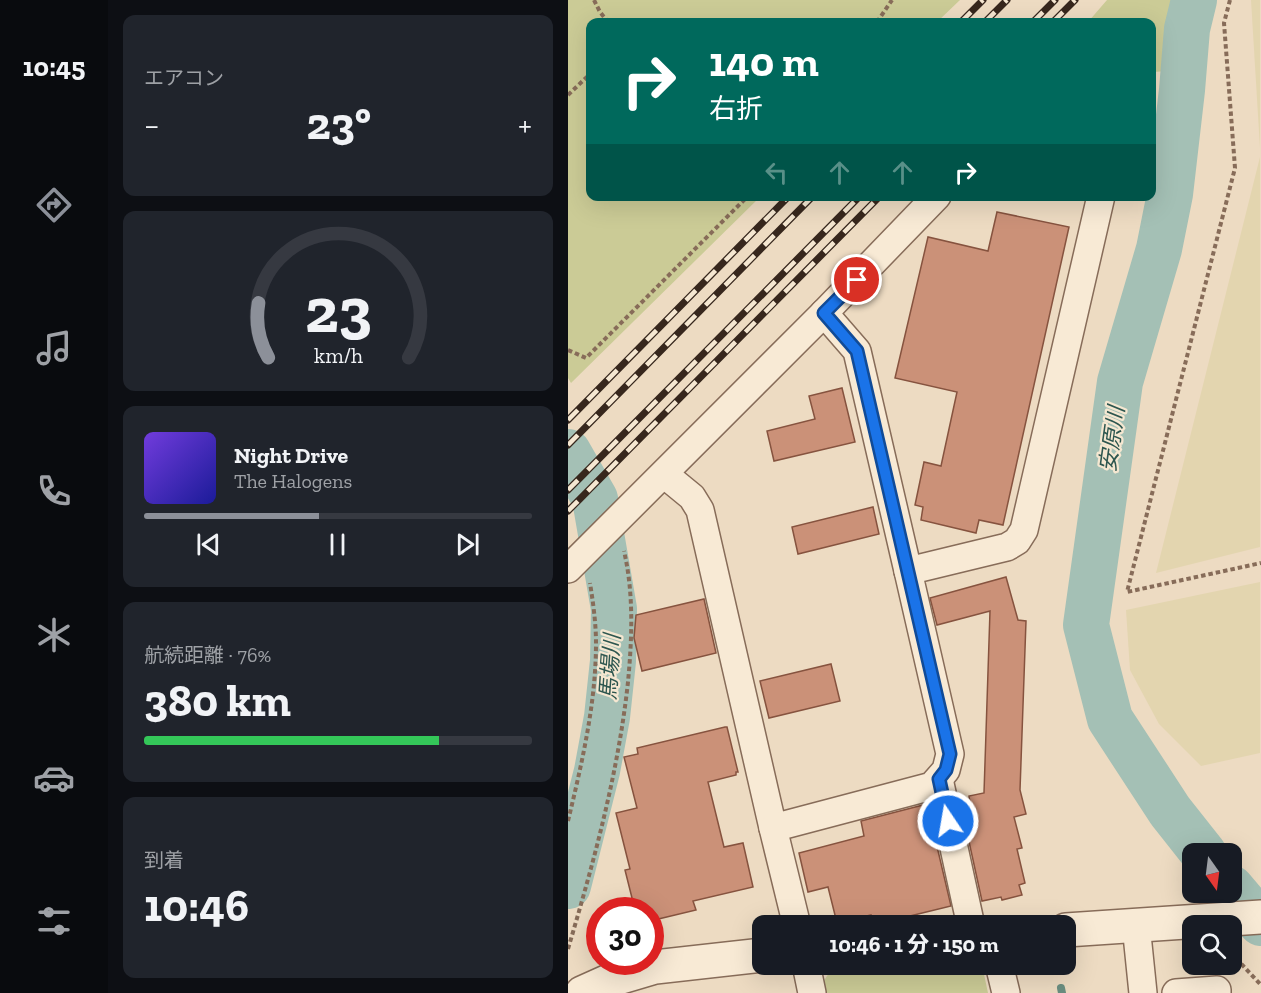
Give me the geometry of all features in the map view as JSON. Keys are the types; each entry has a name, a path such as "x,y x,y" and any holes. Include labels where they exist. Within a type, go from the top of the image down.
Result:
{"street":[{"path":"579,558 824,313 932,201"},
{"path":"908,571 1007,547 1017,541 1024,530 1100,201"},
{"path":"773,828 932,786 946,770 950,754 857,351 824,313"},
{"path":"664,474 692,497 700,510 794,915"},
{"path":"939,779 969,915"},
{"path":"1076,929 1261,917"},
{"path":"1136,925 1143,993"},
{"path":"582,993 611,980 655,967 752,956"},
{"path":"808,975 812,993"},
{"path":"1002,975 1006,993"},
{"path":"1176,993 1217,990 1217,993"}],"path":[{"path":"594,0 605,18"},
{"path":"880,18 892,0"},
{"path":"1230,0 1224,23 1235,168 1127,592 1261,563"},
{"path":"568,95 586,78"},
{"path":"568,350 586,358 743,201"},
{"path":"568,949 591,872 617,763 625,706 631,649 630,594 628,566 622,539 613,524"},
{"path":"568,821 590,715 596,643 590,580 579,558"},
{"path":"1242,965 1261,985"}],"shaded area":[{"path":"1251,0 1260,0 1260,148"},
{"path":"1260,157 1260,547 1156,573"},
{"path":"1260,582 1260,753 1201,766 1159,724 1130,670 1126,610"}],"green space":[{"path":"568,0 960,0 941,18 586,18 586,201 756,201 571,383 568,378"},
{"path":"1107,0 1178,0 1174,17 1169,71 1156,72 1156,18 1091,18"},
{"path":"828,975 984,975 988,993 823,993 821,985"}],"building":[{"path":"997,212 1069,227 1003,525 979,520 976,533 921,520 923,507 915,505 924,462 941,466 957,392 895,378 928,237 988,251"},
{"path":"842,388 855,442 774,461 767,431 815,419 809,396"},
{"path":"873,507 879,534 798,554 792,527"},
{"path":"1006,577 1018,620 1026,621 1020,790 1026,814 1014,817 1022,848 1017,849 1025,883 1019,885 1022,895 1002,900 1001,897 982,901 961,805 970,803 969,796 984,793 990,611 937,625 930,598"},
{"path":"704,599 716,653 642,671 634,638 636,615"},
{"path":"831,664 840,701 769,718 760,681"},
{"path":"727,727 738,772 736,775 708,782 724,847 743,843 753,887 693,901 696,910 664,918 664,897 632,897 625,870 630,869 616,813 637,808 624,757 638,754 637,748"},
{"path":"927,804 951,906 914,915 835,915 828,887 808,892 799,853 864,836 861,821"}],"waterway":[{"name":"安原川","path":"1194,0 1187,29 1170,194 1159,249 1120,382 1086,625 1110,719 1170,811 1195,843"},
{"name":"馬場川","path":"568,452 595,499 614,609 613,661 607,717 597,771 568,886"},
{"name":"安原川","path":"1242,901 1261,923"},
{"path":"1061,988 1062,993"}],"railway":[{"path":"965,18 983,0"},
{"path":"989,18 1007,0"},
{"path":"1037,18 1055,0"},
{"path":"1057,18 1075,0"},
{"path":"568,420 784,201"},
{"path":"568,445 808,201"},
{"path":"568,490 855,201"},
{"path":"568,511 875,201"}],"route":[{"path":"857,280 824,313 857,351 950,754 946,770 939,779 948,821"}]}
